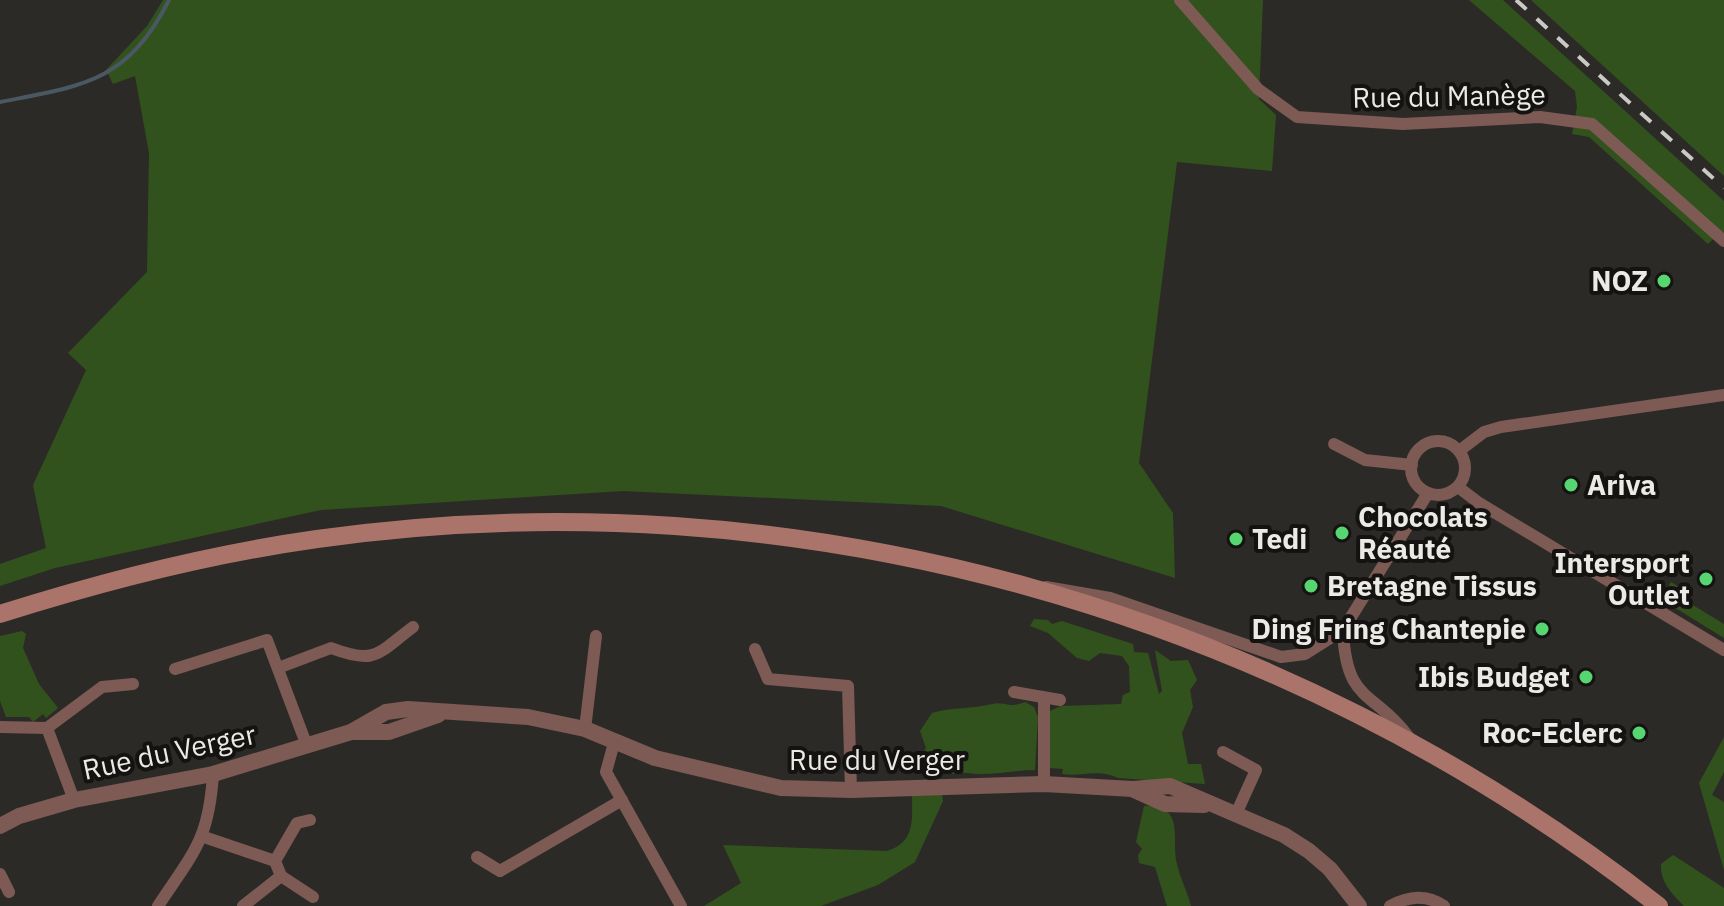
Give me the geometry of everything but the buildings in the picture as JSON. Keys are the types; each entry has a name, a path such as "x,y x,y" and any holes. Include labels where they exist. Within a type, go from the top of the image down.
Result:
{"main road":[{"path":"0,614 144,573 266,547 398,530 508,523 691,527 793,538 944,564 1032,586 1140,619 1299,684 1411,740 1567,837 1659,906"}],"street":[{"name":"Rue du Manège","path":"1180,0 1258,89 1297,117 1403,124 1540,117 1592,124 1724,241"},
{"path":"1459,451 1484,432 1501,427 1724,395"},
{"path":"1441,442 1459,451 1465,469 1458,487 1440,495 1428,493 1415,482 1412,465 1417,453 1427,444 1441,442"},
{"path":"1334,444 1365,460 1412,465"},
{"path":"1458,487 1479,503 1724,650"},
{"path":"1032,586 1074,589 1110,598 1281,657 1305,654 1343,630 1428,493"},
{"path":"278,668 331,648 360,659 374,656 413,627"},
{"path":"1343,630 1344,661 1355,686 1396,719 1411,740"},
{"path":"585,729 596,636"},
{"path":"175,669 267,640 307,746"},
{"path":"755,649 768,679 848,686 851,790"},
{"path":"0,727 47,728 102,687 133,684"},
{"path":"1014,692 1060,700"},
{"path":"1044,699 1044,784"},
{"name":"Rue du Verger","path":"0,826 19,816 74,800 213,774 351,732 386,712 408,709 441,714 528,717 585,729 614,743 708,773 781,788 851,790 1044,784 1133,789 1165,804 1211,805 1236,814 1309,851 1330,869 1359,906"},
{"path":"47,728 74,800"},
{"path":"614,743 606,772 681,906"},
{"path":"1223,752 1256,770 1236,814"},
{"path":"158,906 204,837 211,814 213,774"},
{"path":"477,857 500,871 622,800"},
{"path":"275,861 297,823 310,820"},
{"path":"204,837 275,861 281,876 313,897"},
{"path":"0,874 9,892"},
{"path":"243,906 281,876"},
{"path":"1390,906 1402,899 1424,897 1444,906"}],"green space":[{"path":"163,0 1263,0 1259,99 1276,115 1272,171 1177,162 1139,463 1173,513 1175,578 941,506 623,491 321,510 55,568 0,586 0,564 46,548 33,485 86,370 68,353 147,272 149,153 135,76 113,84 106,70 147,26"},
{"path":"1469,0 1503,0 1724,201 1724,233 1721,231 1708,244 1589,137 1572,134 1577,107 1575,91"},
{"path":"1531,0 1724,0 1724,176"},
{"path":"1671,582 1682,589 1678,596 1724,624 1724,638 1661,599"},
{"path":"1034,619 1048,620 1052,624 1062,621 1133,644 1134,652 1148,653 1159,694 1162,691 1155,650 1171,661 1188,660 1197,680 1190,690 1193,707 1182,733 1188,764 1201,764 1205,784 1118,778 1097,773 1069,775 1062,774 1063,769 1049,768 1050,711 1061,706 1121,704 1123,695 1130,692 1129,666 1122,656 1100,653 1089,661 1077,658 1048,633 1030,626"},
{"path":"22,631 26,634 23,648 39,684 58,708 46,718 43,714 33,722 29,717 6,717 0,701 0,636"},
{"path":"1025,702 1034,707 1038,717 1035,770 981,774 945,771 931,776 914,766 926,748 920,731 932,713 996,703 1015,705"},
{"path":"1724,737 1724,772 1712,795 1724,802 1724,870 1699,783"},
{"path":"912,794 942,795 943,801 915,862 878,885 821,906 704,906 741,883 723,845 887,851 908,836 912,821"},
{"path":"1144,806 1157,807 1171,817 1177,864 1191,906 1167,906 1155,867 1139,863 1138,855 1142,849 1136,842"},
{"path":"1673,855 1724,888 1724,906 1684,906 1662,876 1661,864"}],"waterway":[{"path":"0,102 78,85 119,65 153,28 169,0"}],"railway":[{"path":"1516,0 1724,188"}],"place":[{"name":"NOZ","path":"1664,281"},
{"name":"Ariva","path":"1571,485"},
{"name":"Chocolats Réauté","path":"1342,533"},
{"name":"Tedi","path":"1236,539"},
{"name":"Intersport Outlet","path":"1706,579"},
{"name":"Bretagne Tissus","path":"1311,586"},
{"name":"Ding Fring Chantepie","path":"1542,629"},
{"name":"Ibis Budget","path":"1586,677"},
{"name":"Roc-Eclerc","path":"1639,733"}]}
